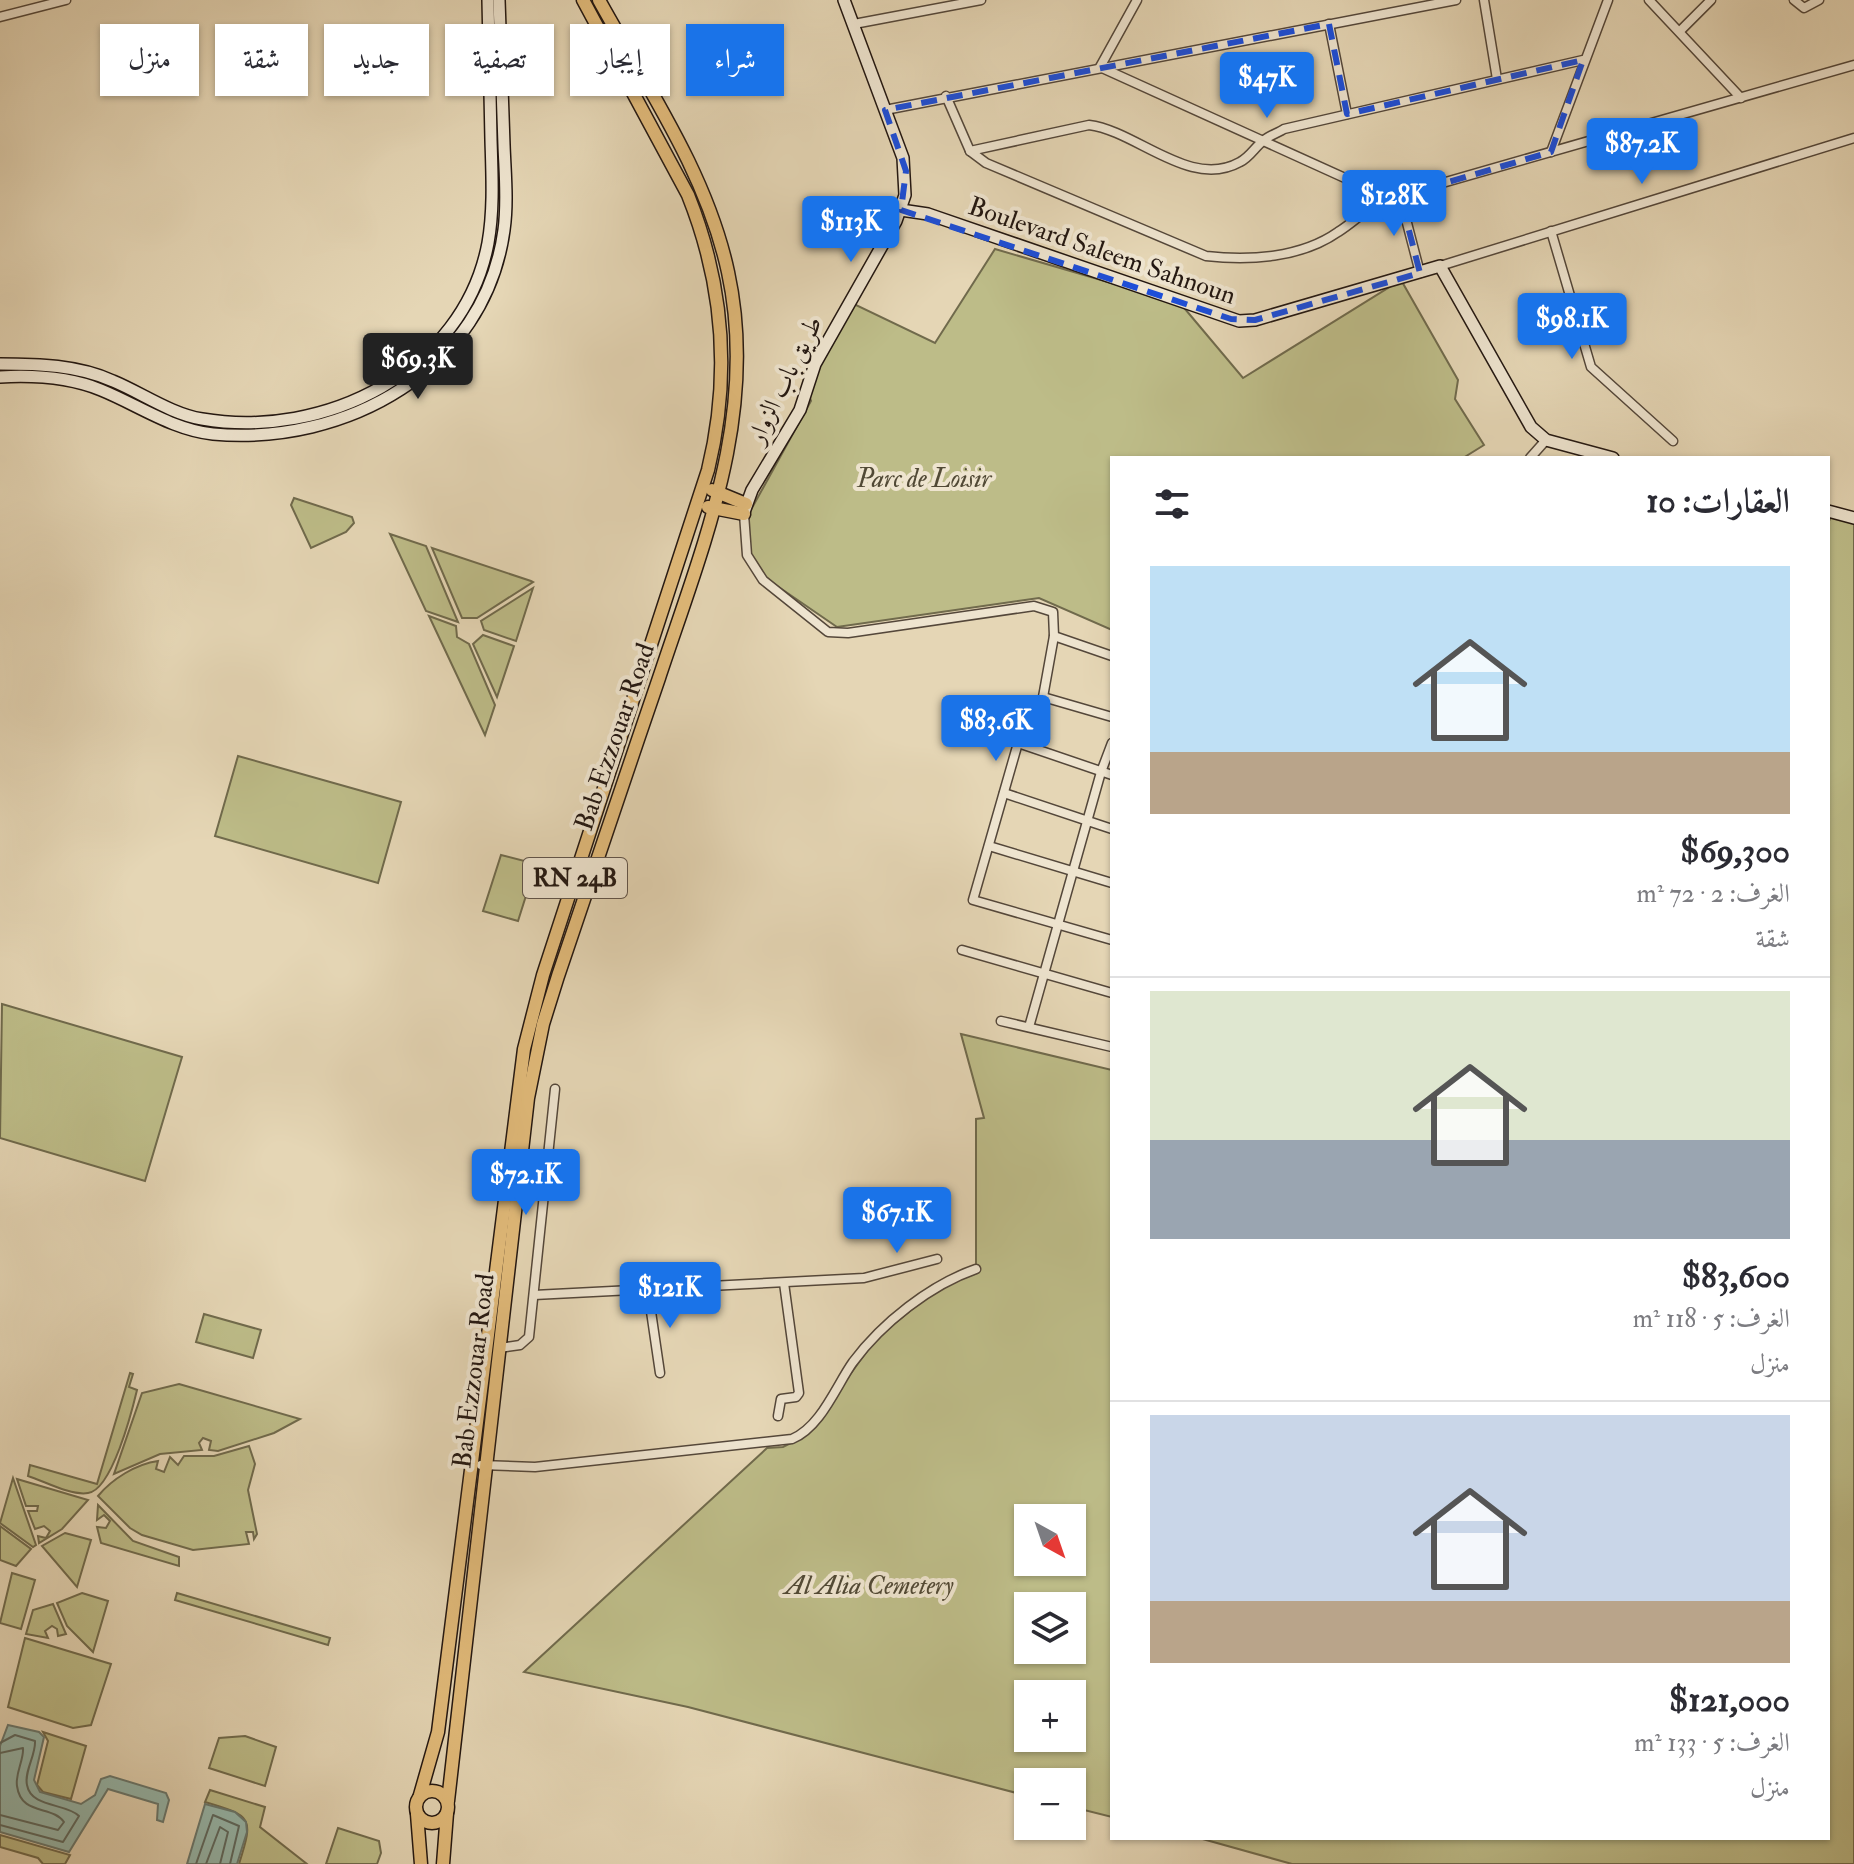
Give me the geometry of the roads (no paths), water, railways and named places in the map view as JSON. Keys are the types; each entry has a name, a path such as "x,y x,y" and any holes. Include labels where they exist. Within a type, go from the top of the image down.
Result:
{"main road":[{"path":"0,364 47,365 91,372 189,416 238,421 286,418 347,405 402,376 425,357 459,315 481,270 487,247 492,207 488,0"},
{"path":"0,377 45,377 83,384 184,427 214,434 288,431 317,425 351,416 407,387 454,346 470,323 500,250 506,209 499,0"},
{"name":"Bab Ezzouar Road","path":"420,1795 436,1742 468,1551 518,1086 529,1024 700,496 719,415 722,331 707,248 688,195 583,0"},
{"name":"Bab Ezzouar Road","path":"479,1465 499,1348 528,1098 543,1024 715,510 735,412 736,327 721,243 687,158 599,0"},
{"name":"طريق باب الزوار","path":"745,509 797,415 818,357 901,210 906,171 844,0"},
{"path":"659,141 670,140 674,135"},
{"path":"669,159 687,158"},
{"name":"Boulevard Saleem Sahnoun","path":"901,210 928,214 1239,321 1255,320 1440,266"},
{"path":"1440,266 1531,427 1546,440 1606,456"},
{"path":"700,496 720,491 745,509"},
{"path":"700,496 715,510 745,509"},
{"path":"1830,512 1854,518"},
{"name":"Bab Ezzouar Road","path":"443,1864 468,1551"},
{"path":"417,1814 432,1823 447,1807 433,1790 420,1795 415,1805 421,1864"}],"street":[{"path":"23,0 30,9"},
{"path":"0,17 66,0"},
{"path":"854,24 981,0"},
{"path":"1100,67 1137,0"},
{"path":"885,110 1456,0"},
{"path":"1484,0 1497,79"},
{"path":"1551,152 1608,0"},
{"path":"1649,0 1741,98"},
{"path":"1680,31 1711,0"},
{"path":"1794,0 1804,8 1814,2"},
{"path":"1329,24 1347,114"},
{"path":"970,151 1089,125 1109,128 1183,165 1206,169 1240,163 1263,140 1284,129 1583,60"},
{"path":"946,96 970,151 1023,181 1150,235 1206,256 1228,259 1266,257 1310,245 1337,233 1371,205 1395,197 1854,65"},
{"path":"1100,67 1395,197 1420,273"},
{"path":"1440,266 1854,138"},
{"path":"1551,231 1591,367 1673,441"},
{"path":"1532,456 1546,440"},
{"path":"745,509 745,543 756,571 828,632 848,633 1034,606 1053,612 1054,636 1043,697 1018,743 973,900 1110,939"},
{"path":"1054,636 1110,655"},
{"path":"1043,697 1110,716"},
{"path":"1018,743 1110,774"},
{"path":"1029,1027 1110,748"},
{"path":"1004,793 1110,828"},
{"path":"989,846 1110,882"},
{"path":"962,950 1045,977 1110,993"},
{"path":"1001,1021 1110,1047"},
{"path":"499,1348 526,1341 534,1295 555,1089"},
{"path":"534,1295 864,1278 937,1259"},
{"path":"479,1465 535,1467 792,1439 808,1429 854,1361 880,1334 937,1285 976,1269"},
{"path":"778,1416 781,1399 796,1397 799,1393 784,1283"},
{"path":"648,1291 660,1373"}],"water":[{"path":"8,1725 39,1732 44,1737 34,1780 40,1792 81,1804 95,1795 101,1779 110,1776 166,1793 169,1800 163,1822 157,1820 158,1804 108,1789 69,1852 0,1832 0,1746"},
{"path":"205,1804 235,1812 246,1822 247,1832 237,1864 187,1864"}],"park label":[{"name":"Parc de Loisir","path":"924,479"},
{"name":"Al Alia Cemetery","path":"869,1586"}]}
